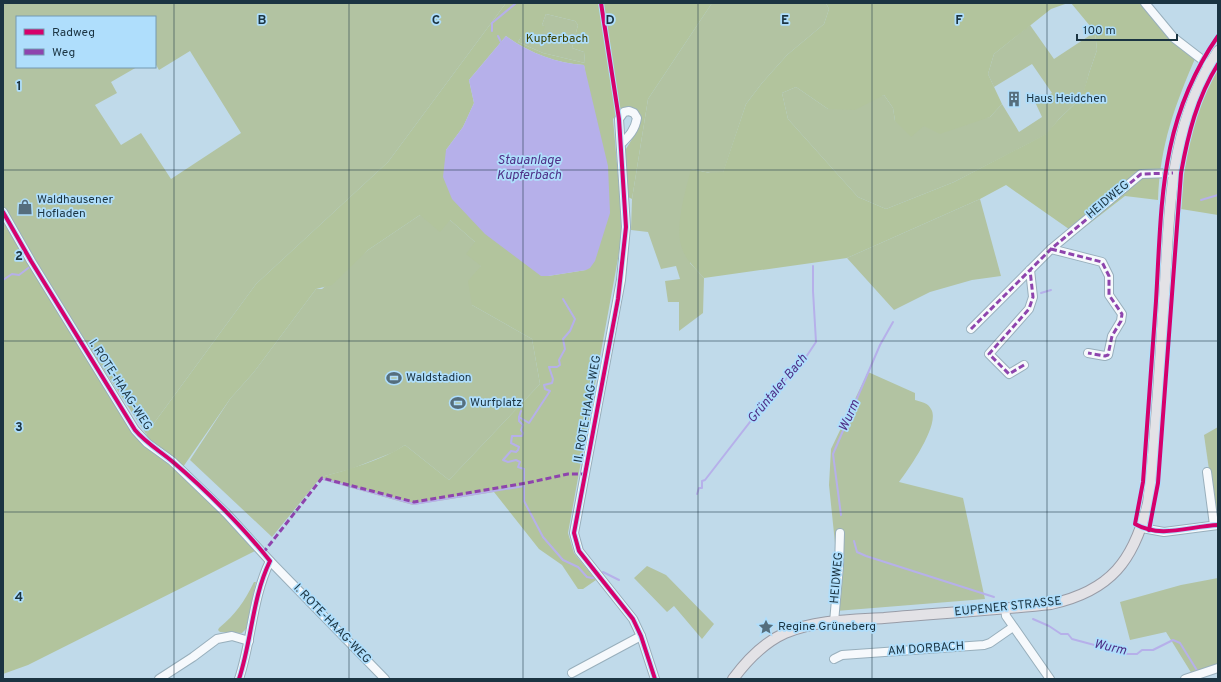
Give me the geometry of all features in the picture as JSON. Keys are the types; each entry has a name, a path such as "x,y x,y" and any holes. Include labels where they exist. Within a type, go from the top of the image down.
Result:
{"main road":[{"name":"EUPENER STRASSE","path":"733,679 752,656 771,641 797,629 834,622 1051,604 1069,601 1098,587 1110,577 1129,555 1142,528 1151,482 1173,173 1184,121 1193,95 1209,64 1218,51"}],"street":[{"path":"1145,3 1174,38 1209,64"},
{"name":"II. ROTE-HAAG-WEG","path":"621,144 626,227 621,280 574,533 578,551 633,619 641,636 655,679"},
{"name":"HEIDWEG","path":"971,329 1051,248 1140,174 1173,173"},
{"name":"I. ROTE-HAAG-WEG","path":"3,212 31,261 135,430 147,443 172,461 226,513 270,561 385,679"},
{"path":"1051,248 1102,262 1109,276 1109,295 1122,314 1121,321 1112,336 1108,354 1088,353"},
{"path":"1024,365 1010,374 989,354 1029,309 1033,297 1030,270"},
{"path":"1142,528 1164,532 1216,525 1207,472"},
{"name":"HEIDWEG","path":"834,622 839,566 840,533"},
{"path":"239,679 249,641 259,587 270,561"},
{"path":"1005,608 1006,616 1050,679"},
{"name":"AM DORBACH","path":"834,659 842,655 984,645 990,643 1013,627"},
{"path":"159,679 180,666 217,638 232,636 249,641"},
{"path":"572,673 641,636"},
{"path":"1185,679 1218,668"}],"green space":[{"path":"3,3 506,3 388,162 256,284 146,434 32,260 3,208","holes":["16,16 156,16 156,65 159,70 190,51 241,133 171,179 141,133 121,145 95,105 117,93 111,82 135,68 16,68"]},
{"path":"506,3 712,3 648,99 632,199 628,197 624,152 634,136 639,117 620,110 613,119 623,231 568,533 574,553 596,580 583,589 578,589 562,565 539,549 494,492 413,505 323,480 321,477 354,468 375,460 405,445 449,480 540,384 532,339 472,305 468,281 481,266 466,254 475,242 450,220 440,232 420,215 368,250 332,285 316,289 254,372 230,399 183,467 150,440 146,434 256,284 388,162","holes":["546,14 575,21 578,25 572,48 584,52 585,63 543,53 518,42 521,37 526,38 527,35 540,39 545,26 542,25","506,36 533,52 543,56 563,62 584,65 587,83 586,270 548,276 446,150 463,127 474,103 469,80"]},
{"path":"712,3 826,3 829,9 824,24 787,55 762,83 746,104 723,173 710,173 691,169 690,263 704,278 703,313 679,331 679,302 668,302 665,281 680,279 676,266 661,269 648,232 631,230 632,199 648,99"},
{"path":"826,3 1068,3 1051,9 994,54 988,74 1002,104 990,117 940,134 924,126 911,137 895,121 893,108 884,95 855,110 828,109 796,87 782,93 788,119 858,197 886,209 954,182 1046,134 1082,97 1097,50 1095,32 1071,3 1150,3 1181,39 1197,54 1182,90 1165,143 1159,180 1158,200 1125,196 1076,234 1006,185 980,199 847,258 704,278 690,263 682,250 680,237 680,217 691,169 710,173 723,172 746,104 762,83 787,55 824,24 829,9"},
{"name":"Kupferbach","path":"546,14 575,21 578,25 572,48 584,52 585,63 543,53 518,42 521,37 544,26 542,25"},
{"path":"1030,25 1054,59 1095,32 1097,50 1083,96 1059,119 1047,134 954,182 886,209 858,197 788,119 782,93 796,87 828,109 884,95 893,108 895,121 924,125 990,117 1002,104 1019,132 1042,117 1035,102 1052,93 1032,64 994,87 988,74 994,54"},
{"path":"1218,69 1218,215 1181,209 1184,172 1190,137 1201,103"},
{"path":"980,199 1001,276 972,280 930,292 894,310 847,258"},
{"name":"Waldstadion","path":"420,215 450,220 475,242 481,266 472,305 532,339 540,384 449,480 405,445 394,452 351,469 321,477 272,537 190,460 230,399 254,372 316,289 322,289 368,250"},
{"path":"3,217 136,437 180,472 257,550 28,665 3,674"},
{"path":"868,372 915,393 915,400 930,407 933,416 928,436 916,458 899,482 963,498 985,599 836,611 844,548 835,543 829,485 831,449"},
{"path":"1218,427 1218,520 1216,518 1204,435"},
{"path":"647,566 666,575 714,624 702,639 674,606 667,612 634,578"},
{"path":"1218,578 1218,666 1192,674 1166,632 1130,640 1120,602 1181,585"},
{"path":"254,582 256,582 246,629 242,633 220,632 218,630 219,628 239,607 247,596"}],"water":[{"name":"Stauanlage Kupferbach","path":"506,36 533,52 543,56 563,62 584,65 608,166 610,213 595,261 590,268 586,270 541,276 485,234 452,199 443,177 446,150 463,127 474,103 469,80"}],"waterway":[{"name":"Kupferbach","path":"492,31 492,23 515,4"},
{"name":"Kupferbach","path":"498,36 502,44"},
{"name":"Wurm","path":"1201,200 1218,195"},
{"path":"3,280 12,274 19,275 31,266"},
{"name":"Grüntaler Bach","path":"697,494 699,488 702,488 702,481 705,480 767,400 806,357 816,342 813,266"},
{"name":"Wurm","path":"1041,293 1051,290"},
{"name":"Kupferbach","path":"524,481 524,469 518,467 520,462 516,460 508,462 503,460 511,451 516,452 518,450 519,447 511,443 512,436 522,436 523,433 521,430 523,425 519,421 519,417 529,423 550,391 545,389 544,385 552,383 553,379 549,367 557,367 560,365 559,360 565,349 563,339 570,331 575,319 563,299"},
{"name":"Wurm","path":"841,515 833,454 880,345 893,322"},
{"name":"Kupferbach","path":"519,417 521,411"},
{"path":"323,479 414,504 524,486 524,501 543,537 563,560 578,567 587,577 592,578 597,576"},
{"name":"Wurm","path":"854,541 857,552 866,556 994,597"},
{"name":"Kupferbach","path":"601,574 603,572 619,580"},
{"name":"Wurm","path":"1033,619 1049,626 1061,634 1068,634 1072,639 1128,654 1137,654 1142,650 1153,650 1173,640 1180,643 1198,672"}],"marked path":[{"path":"971,329 1051,249 1141,174 1173,173"},
{"path":"1051,249 1102,262 1109,276 1109,295 1122,314 1121,321 1112,336 1108,355 1105,356 1088,353"},
{"path":"1024,365 1009,374 989,354 1029,309 1033,297 1030,270"},
{"path":"263,553 322,478 414,502 527,483 568,474 586,474"}],"cycle path":[{"path":"601,3 619,119 626,227 618,299 574,533 579,551 633,619 641,636 655,679"},
{"path":"1218,36 1199,68 1184,99 1174,131 1167,163 1160,230 1143,482 1135,524 1155,531 1218,525"},
{"path":"1149,530 1158,483 1181,173 1194,117 1204,90 1218,64"},
{"path":"3,212 31,261 135,430 148,443 168,458 211,496 270,561 259,590 247,649 239,679"}],"place":[{"name":"Haus Heidchen","path":"1014,99"},
{"name":"Waldhausener Hofladen","path":"25,207"},
{"name":"Waldstadion","path":"394,378"},
{"name":"Wurfplatz","path":"458,403"},
{"name":"Regine Grüneberg","path":"766,627"}]}
